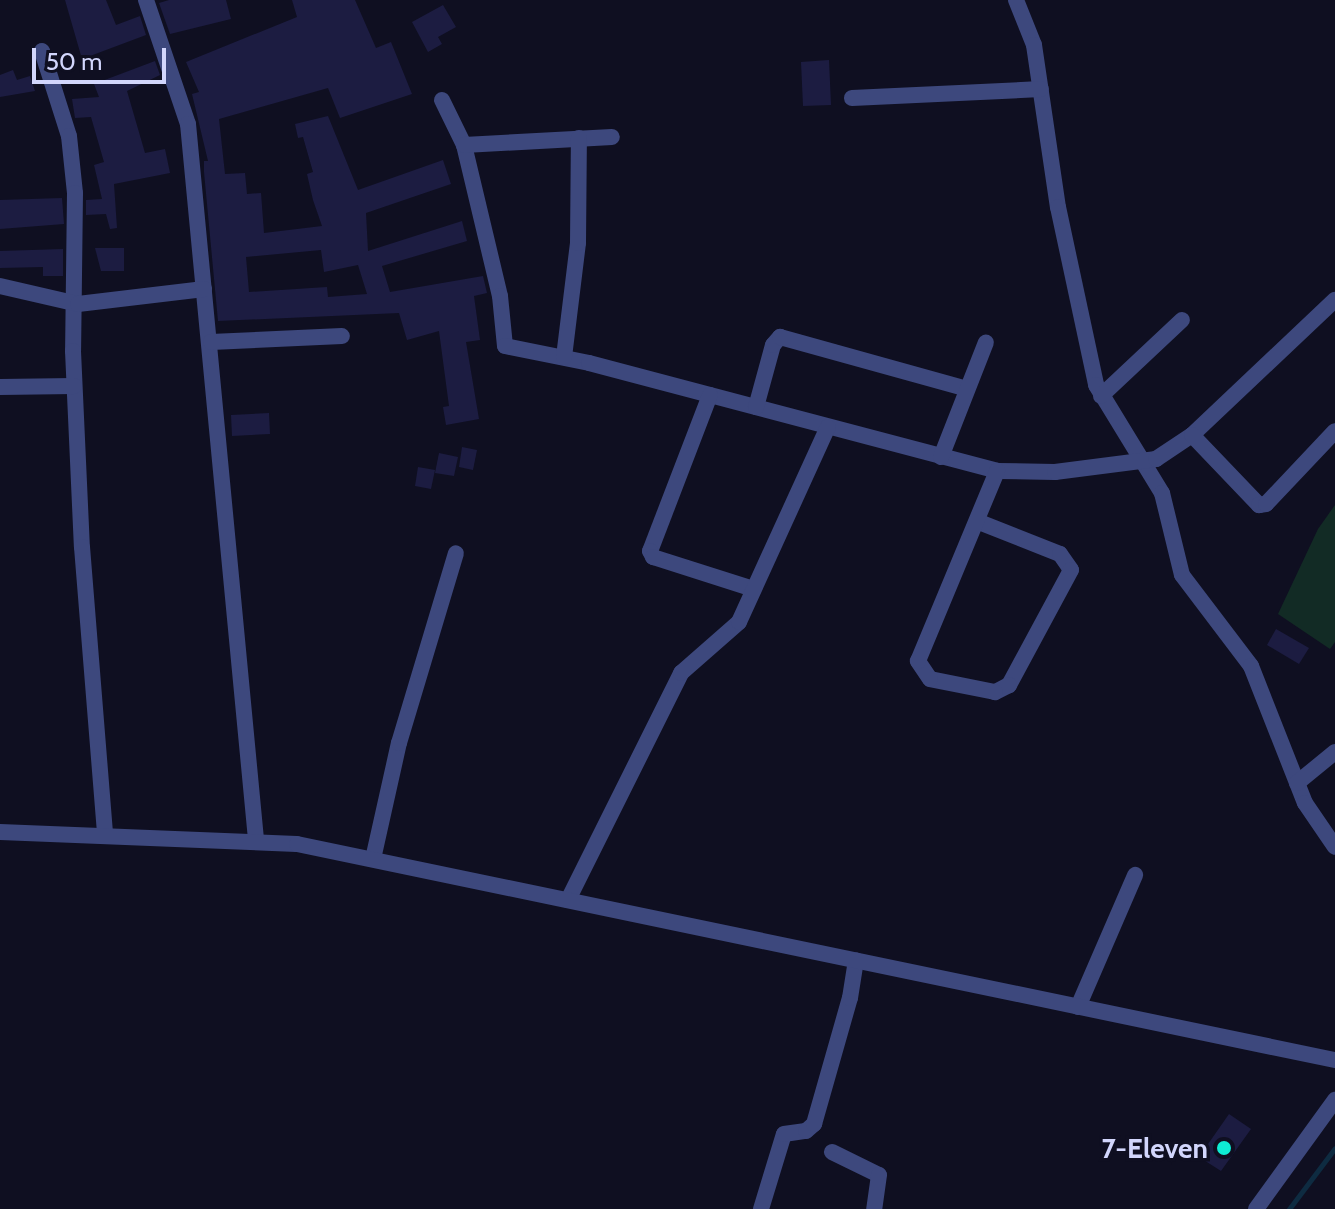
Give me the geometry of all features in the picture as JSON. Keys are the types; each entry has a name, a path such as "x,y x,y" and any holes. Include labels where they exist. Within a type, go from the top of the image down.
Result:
{"street":[{"path":"146,0 186,113 211,342 256,840"},
{"path":"1016,0 1032,33 1075,295 1101,396 1143,461 1168,508 1178,566 1251,666 1313,819 1335,847"},
{"path":"42,51 69,136 78,304 74,386 88,653 105,834"},
{"path":"852,98 1041,89"},
{"path":"442,100 464,145 500,296 505,346 564,357 997,471 1032,473 1156,459 1192,435 1333,305"},
{"path":"464,145 612,137"},
{"path":"564,357 578,243 579,138"},
{"path":"0,286 78,304 204,289"},
{"path":"1101,396 1182,320"},
{"path":"211,342 342,336"},
{"path":"756,407 780,337 967,389"},
{"path":"941,457 986,342"},
{"path":"0,387 74,386"},
{"path":"710,395 650,551 653,557 753,589"},
{"path":"568,900 681,673 695,656 733,631 828,427"},
{"path":"1192,435 1259,505 1266,504 1335,431"},
{"path":"979,522 1060,554 1071,570 1009,685 995,692 930,679 918,661 979,522 997,471"},
{"path":"373,859 399,743 456,553"},
{"path":"1297,783 1335,752"},
{"path":"0,832 256,840 373,859 1335,1060"},
{"path":"1078,1007 1135,875"},
{"path":"761,1209 784,1134 806,1131 814,1124 856,960"},
{"path":"1256,1209 1335,1100"},
{"path":"832,1152 879,1175 874,1209"}],"green space":[{"path":"1335,505 1335,642 1330,649 1278,614 1318,529"}],"building":[{"path":"65,0 106,0 116,25 140,16 146,35 82,59"},
{"path":"169,0 226,0 231,19 170,34 159,3"},
{"path":"292,0 355,0 376,48 391,42 412,94 340,118 328,88 219,119 225,174 245,173 247,194 261,193 264,233 322,226 307,174 313,172 303,137 298,138 295,124 328,116 358,190 443,160 451,184 366,213 368,251 462,221 467,241 382,266 390,292 483,276 487,293 474,296 480,340 466,342 479,419 446,425 443,407 449,406 439,331 407,340 399,313 218,321 204,172 204,161 208,161 192,94 199,92 186,62 297,17","holes":["321,250 324,272 358,265 367,294 328,297 327,287 249,292 246,257"]},
{"path":"443,5 456,27 438,37 442,44 428,52 412,22"},
{"path":"829,60 831,105 803,106 801,62"},
{"path":"155,61 160,75 127,91 145,153 165,149 170,173 114,184 117,228 110,229 106,214 86,215 86,200 102,199 94,165 104,162 91,117 75,118 72,99 99,97 94,84"},
{"path":"13,70 17,80 30,76 35,91 0,97 0,75"},
{"path":"62,198 64,224 0,229 0,200"},
{"path":"95,248 124,248 124,271 101,271"},
{"path":"63,249 63,276 43,276 43,267 0,268 0,251"},
{"path":"269,413 270,434 232,436 231,415"},
{"path":"462,447 477,450 473,470 459,467"},
{"path":"439,453 458,457 454,476 435,473"},
{"path":"418,467 435,470 431,489 415,486"},
{"path":"1276,629 1309,648 1299,664 1267,645"},
{"path":"1229,1114 1251,1129 1221,1171 1199,1157"}],"waterway":[{"path":"1289,1209 1335,1148"}],"place":[{"name":"7-Eleven","path":"1224,1148"}]}
